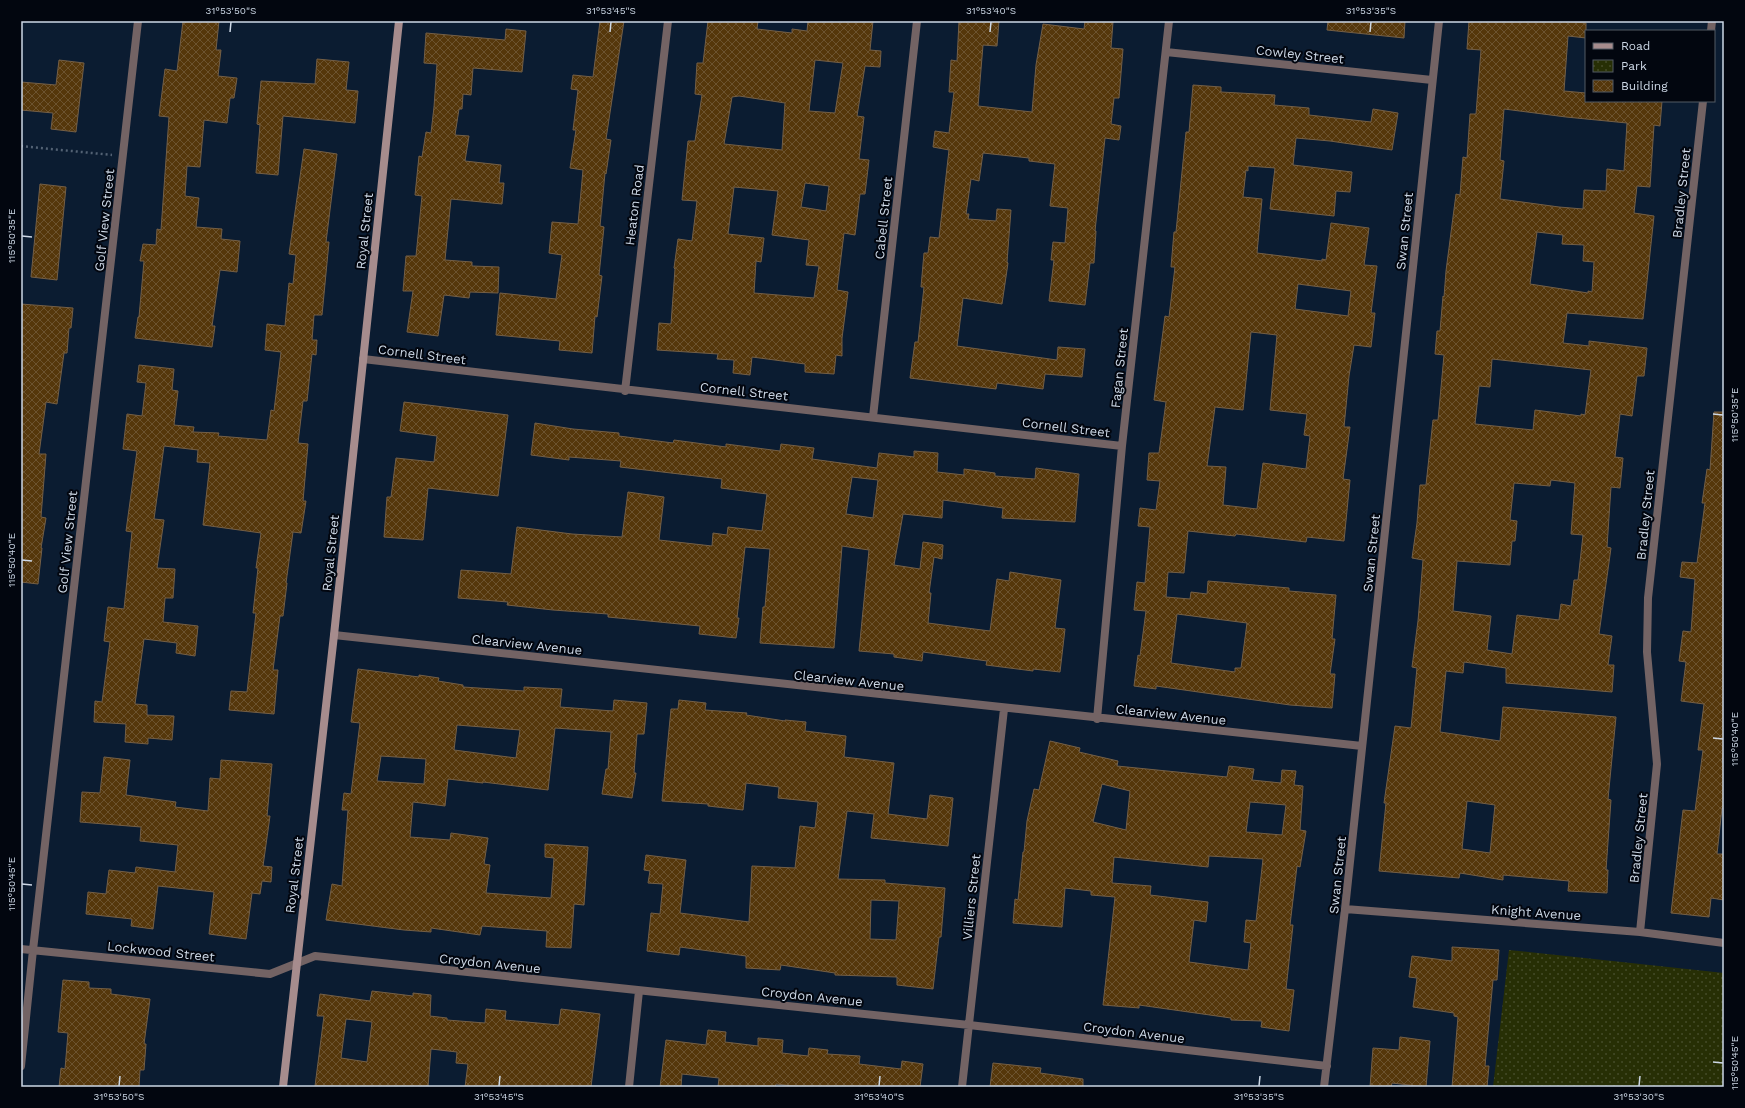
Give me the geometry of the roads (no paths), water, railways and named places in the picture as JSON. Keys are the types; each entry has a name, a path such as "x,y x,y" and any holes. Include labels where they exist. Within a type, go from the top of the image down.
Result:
{"main road":[{"name":"Royal Street","path":"283,1087 334,635 399,21"}],"street":[{"name":"Golf View Street","path":"21,1066 138,21"},
{"name":"Heaton Road","path":"624,391 668,21"},
{"name":"Cabell Street","path":"873,417 917,21"},
{"name":"Fagan Street","path":"1097,719 1122,446 1169,21"},
{"name":"Swan Street","path":"1324,1087 1345,909 1439,21"},
{"name":"Cowley Street","path":"1166,52 1432,80"},
{"name":"Bradley Street","path":"1640,932 1657,764 1648,652 1648,598 1703,102"},
{"name":"Cornell Street","path":"363,359 624,391 873,417 1122,446"},
{"name":"Clearview Avenue","path":"334,635 1004,709 1362,746"},
{"name":"Villiers Street","path":"962,1087 1004,709"},
{"name":"Knight Avenue","path":"1345,909 1640,932 1724,943"},
{"name":"Lockwood Street","path":"21,949 270,974 296,964"},
{"name":"Croydon Avenue","path":"296,964 315,956 969,1025 1327,1066"},
{"path":"629,1087 639,991"}]}
